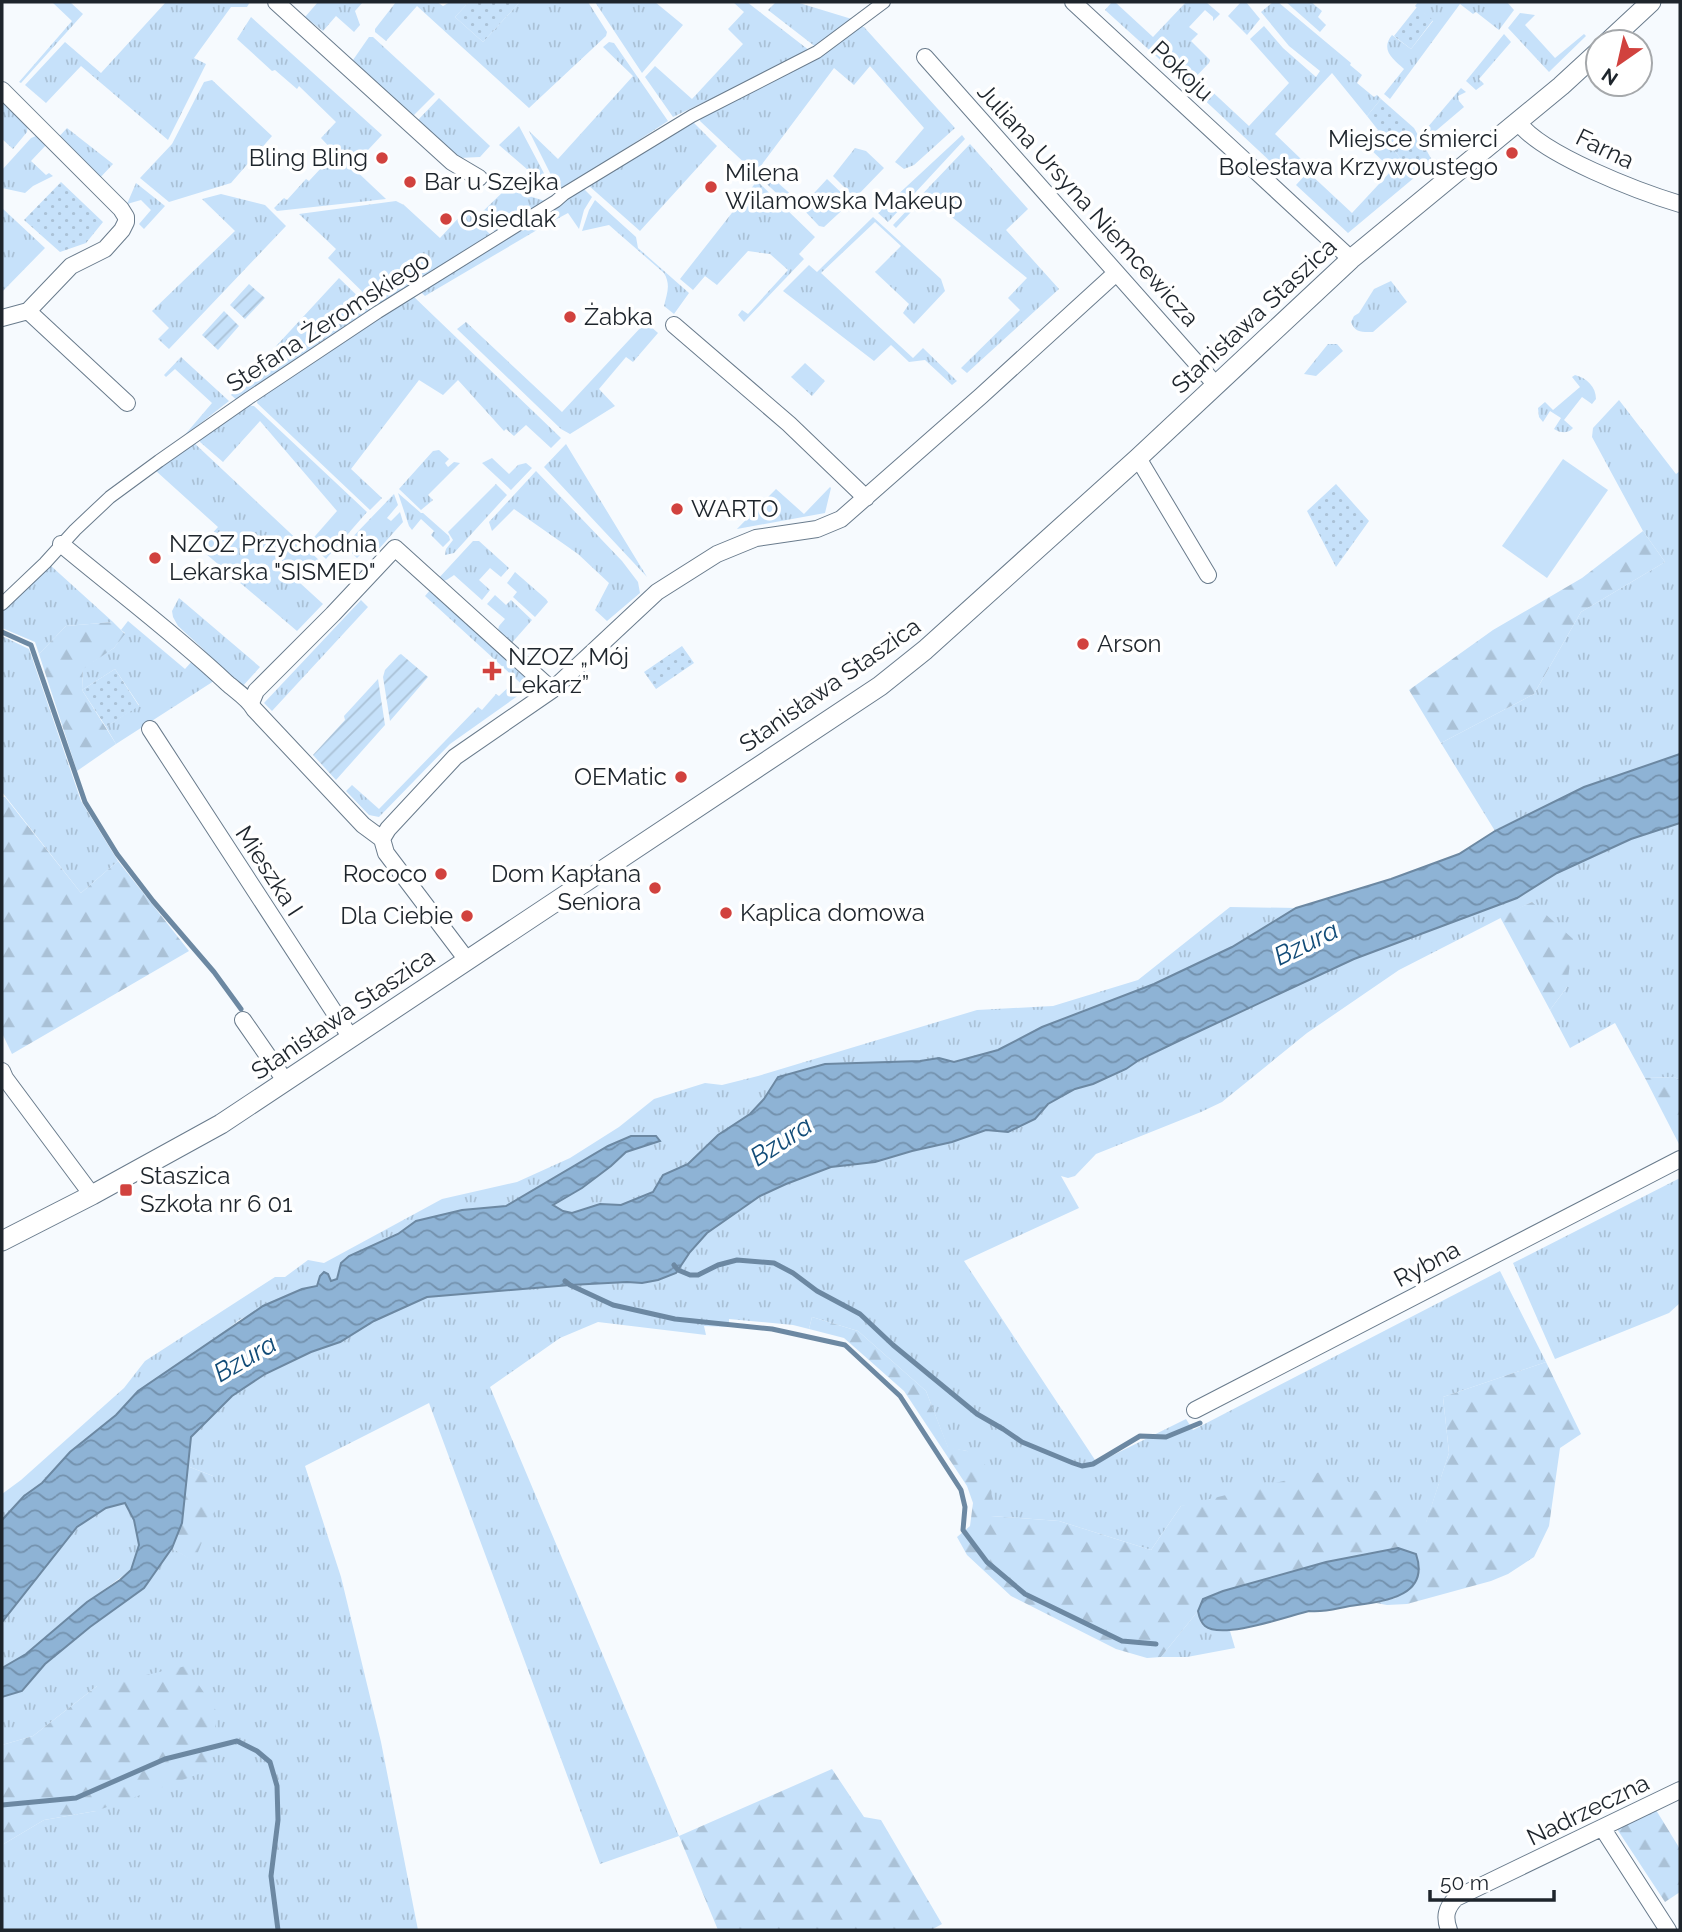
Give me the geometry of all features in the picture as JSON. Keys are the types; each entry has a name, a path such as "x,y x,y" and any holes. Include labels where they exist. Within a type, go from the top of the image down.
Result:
{"street":[{"path":"276,2 452,162 479,178"},
{"name":"Stefana Żeromskiego","path":"2,604 110,497 249,398 378,312 692,116 817,52 884,2"},
{"name":"Pokoju","path":"1073,2 1351,259"},
{"path":"1623,28 1651,2"},
{"name":"Juliana Ursyna Niemcewicza","path":"925,57 1216,385"},
{"name":"Stanisława Staszica","path":"2,1241 221,1124 880,686 925,650 1138,457 1351,259 1584,65"},
{"path":"2,90 126,217 122,230 105,249 71,266 28,311 2,318"},
{"name":"Farna","path":"1518,122 1529,134 1566,156 1643,192 1680,204"},
{"path":"382,839 388,829 455,757 552,690 657,592 718,554 756,538 817,529 841,519 1116,273"},
{"path":"28,311 127,403"},
{"path":"674,325 789,424 866,498"},
{"path":"1138,457 1208,575"},
{"path":"61,544 251,703 363,825 382,839 386,853 467,960"},
{"path":"251,703 256,691 395,548 552,690"},
{"name":"Mieszka I","path":"150,729 351,1038"},
{"path":"243,1020 286,1082"},
{"path":"2,1071 92,1195"},
{"name":"Rybna","path":"1195,1410 1680,1159"},
{"name":"Nadrzeczna","path":"1448,1922 1451,1903 1456,1898 1680,1790"},
{"path":"1603,1829 1668,1930"}],"green space":[{"path":"52,2 70,2 83,14 21,83 19,82 72,21"},
{"path":"166,2 250,2 247,7 231,7 194,58 206,64 168,140 81,66 46,103 25,85 65,42 101,73"},
{"path":"318,2 363,2 355,11 360,25 354,32 336,16 323,31 305,17"},
{"path":"396,2 437,2 443,6 450,2 469,2 455,17 483,42 520,2 588,2 607,32 606,36 529,108 417,6 386,41 375,29"},
{"path":"469,2 520,2 483,42 455,17"},
{"path":"595,2 655,2 683,25 642,73"},
{"path":"733,2 747,2 810,51 673,117 645,77 655,66 692,99 743,44 728,29 744,12"},
{"path":"776,2 796,2 855,20 817,48 768,10"},
{"path":"1112,2 1153,37 1186,2 1206,2 1220,14 1213,21 1213,17 1205,10 1189,27 1198,34 1191,41 1210,60 1209,63 1188,85 1105,10"},
{"path":"1241,2 1246,2 1260,19 1247,35 1228,16"},
{"path":"1273,2 1278,2 1351,63 1362,75 1357,83 1374,97 1377,95 1381,99 1367,116 1332,73 1275,134 1301,159 1286,176 1198,94 1205,85 1249,126 1289,83 1250,39 1264,26 1283,48 1316,77 1320,71 1289,46 1261,12"},
{"path":"1286,2 1311,2 1322,11 1318,17 1326,25 1320,32"},
{"path":"1418,2 1507,2 1514,10 1499,30 1476,12 1473,14 1460,4 1390,99 1384,94 1404,69 1389,54 1389,40 1392,35 1411,49 1433,21 1415,6"},
{"path":"1417,7 1433,20 1411,49 1394,36"},
{"path":"1520,13 1535,15 1525,25 1555,58 1584,34 1584,38 1549,72 1508,28"},
{"path":"251,17 382,135 352,167 386,199 277,211 274,208 284,198 287,200 306,179 309,181 335,153 321,138 336,122 299,86 297,89 275,70 272,71 237,39"},
{"path":"857,27 864,27 955,128 914,165 904,169 895,162 924,128 870,66 854,85 834,68 760,167 795,198 789,204 700,121 701,115"},
{"path":"1504,34 1511,42 1479,79 1484,84 1476,90 1466,81"},
{"path":"369,37 373,37 435,94 413,116 353,60"},
{"path":"609,42 614,43 668,121 562,190 557,187 529,131 558,159 633,76 603,47"},
{"path":"212,80 272,136 231,183 169,202 140,178 172,144 204,82"},
{"path":"1461,88 1466,92 1458,96 1464,107 1431,135 1427,128"},
{"path":"439,98 490,146 480,157 459,158 417,121"},
{"path":"1381,99 1414,128 1433,162 1415,177 1367,116"},
{"path":"2,101 28,125 27,132 13,149 2,139"},
{"path":"692,121 717,146 640,231 588,185"},
{"path":"519,126 547,179 547,182 499,145"},
{"path":"67,128 113,164 97,181 56,140"},
{"path":"1378,130 1415,177 1348,233 1296,185 1308,172 1352,213 1392,170 1366,145"},
{"path":"962,135 965,139 888,222 878,213"},
{"path":"36,136 47,144 31,161 46,175 49,173 53,176 25,193 2,188 2,170 31,138"},
{"path":"970,144 1028,209 1006,230 1059,289 967,373 961,368 1020,310 1008,298 1027,278 926,196 896,228 893,225"},
{"path":"855,148 866,151 884,168 855,198 833,176"},
{"path":"827,179 851,202 824,227 819,226 803,209 804,204"},
{"path":"757,181 815,237 799,254 804,259 744,322 738,315 742,310 748,314 788,270 770,254 748,251 717,285 705,276 693,290 680,279"},
{"path":"61,182 103,222 86,243 60,252 24,220"},
{"path":"136,183 165,206 144,229 139,224 151,210 141,200 127,204"},
{"path":"506,189 545,201 496,233 478,216"},
{"path":"584,189 592,197 584,210 579,229 568,213 542,227 537,217"},
{"path":"221,194 265,205 286,226 169,349 158,339 169,328 152,311 235,231 202,199"},
{"path":"595,200 636,237 638,248 689,293 674,314 664,306 668,285 664,273 609,225 582,231"},
{"path":"396,201 440,238 465,211 491,235 378,307 328,258 336,249 299,214"},
{"path":"2,208 45,248 2,292"},
{"path":"873,217 941,279 945,291 914,324 903,313 909,304 875,272 901,246 875,222 821,273 913,358 923,348 957,381 952,385 925,360 909,362 891,345 874,361 783,291 809,265 817,272"},
{"path":"532,220 537,230 425,296 419,290"},
{"path":"339,278 372,310 238,401 231,395"},
{"path":"1391,281 1407,302 1373,332 1357,330 1351,322 1354,316 1359,313 1374,289"},
{"path":"249,284 265,298 245,319 230,305"},
{"path":"412,295 561,438 551,448 526,425 514,436 506,429 504,431 458,380 443,395 419,380 351,469 382,498 370,510 257,403 258,398"},
{"path":"224,311 239,326 218,350 202,335"},
{"path":"466,322 562,412 643,325 649,325 658,333 633,362 626,357 599,389 615,406 570,434 561,429 457,329"},
{"path":"1328,344 1337,344 1343,351 1316,376 1304,374"},
{"path":"181,357 229,401 183,437 212,403 175,369 166,377 164,375"},
{"path":"805,363 825,381 812,396 791,377"},
{"path":"1575,375 1590,384 1596,399 1592,404 1582,397 1564,420 1573,428 1566,432 1559,431 1554,429 1561,418 1550,411 1543,422 1538,408 1545,402 1553,410 1580,387 1572,377"},
{"path":"1619,400 1676,474 1680,471 1680,754 1584,787 1495,831 1441,743 1534,694 1581,612 1665,562 1643,531 1592,437 1593,428"},
{"path":"245,405 254,406 367,512 326,559 309,543 337,511 260,421 223,462 200,442 201,435"},
{"path":"192,441 320,561 300,583 323,604 297,631 199,548 218,527 156,471"},
{"path":"566,444 647,577 544,467"},
{"path":"439,450 449,459 445,463 448,467 454,462 460,463 428,495 433,500 421,510 399,489 433,451"},
{"path":"492,458 509,474 518,465 526,463 532,468 511,490 482,463"},
{"path":"1563,459 1608,490 1547,578 1502,546"},
{"path":"536,471 622,561 638,582 640,593 607,621 595,610 609,583 578,554 514,509 492,531 489,522"},
{"path":"496,484 507,495 454,553 445,555 453,540 448,532"},
{"path":"1336,484 1369,521 1336,567 1307,511"},
{"path":"830,487 825,513 737,529 776,489 804,514"},
{"path":"398,493 449,536 450,540 443,547 431,535 434,531 421,519 412,530"},
{"path":"394,494 398,505 387,518 391,521 400,512 403,522 377,551 370,545 357,558 344,546"},
{"path":"1643,531 1665,562 1581,612 1534,694 1441,743 1409,690 1493,630 1582,578"},
{"path":"473,541 479,541 509,568 501,577 490,568 479,580 490,590 482,600 454,575 444,581 437,580"},
{"path":"50,565 113,622 66,626 39,654 35,642 2,628 2,610"},
{"path":"515,572 548,602 535,617 513,597 517,592 507,583"},
{"path":"431,589 532,685 527,689 425,596"},
{"path":"495,595 506,605 511,600 532,620 509,646 497,634 505,619 487,604"},
{"path":"179,598 260,667 241,688 178,626 172,611"},
{"path":"361,600 368,607 272,711 264,703"},
{"path":"128,621 185,669 193,660 217,679 116,744 106,727 139,705 115,669 82,690 83,668 114,648 125,633 121,630"},
{"path":"113,622 125,634 114,648 83,669 82,690 116,744 77,771 39,654 66,626"},
{"path":"2,636 29,649 81,801 118,861 81,893 2,792"},
{"path":"682,646 694,663 656,689 644,672"},
{"path":"401,654 428,677 390,721 383,677 385,670"},
{"path":"115,669 139,706 106,727 82,690"},
{"path":"378,679 385,725 336,780 313,755"},
{"path":"512,684 519,695 450,744 379,817 369,815 346,791 352,785 379,809 478,707 482,710 496,694 499,696"},
{"path":"2,797 5,797 81,893 118,861 189,951 12,1054 2,1033"},
{"path":"1680,823 1680,1080 1674,1077 1645,1078 1615,1023 1570,1048 1550,1010 1567,987 1532,902 1399,970 1307,1033 1222,1102 1096,1154 1075,1176 1061,1176 1079,1208 964,1261 1097,1463 1186,1419 1193,1430 1500,1271 1546,1362 1443,1397 1449,1453 1426,1523 1378,1492 1181,1506 1151,1550 1059,1521 991,1516 967,1451 948,1448 926,1391 858,1331 812,1317 809,1329 729,1319 729,1327 704,1326 706,1335 598,1322 560,1338 490,1387 679,1836 600,1864 429,1403 305,1466 341,1577 381,1742 418,1930 2,1930 2,1845 44,1820 96,1811 97,1686 33,1736 2,1745 2,1697 23,1691 45,1664 144,1588 172,1548 194,1561 213,1476 187,1466 191,1437 232,1396 265,1374 311,1352 340,1342 374,1321 427,1297 570,1285 642,1283 676,1273 707,1233 760,1196 786,1184 831,1167 875,1162 952,1142 986,1130 1008,1132 1035,1119 1048,1104 1075,1089 1126,1069 1139,1060 1354,959 1517,898 1557,873 1631,839"},
{"path":"1532,902 1573,939 1567,987 1550,1010 1500,917"},
{"path":"1230,907 1296,908 1232,947 1154,984 1042,1027 998,1050 954,1062 939,1058 825,1064 778,1077 764,1099 750,1114 718,1135 688,1164 663,1175 653,1192 621,1205 600,1204 572,1213 552,1205 582,1188 626,1152 659,1141 631,1136 608,1146 506,1206 462,1210 416,1221 398,1234 349,1256 338,1272 338,1279 331,1281 320,1277 317,1286 302,1289 239,1320 138,1391 116,1415 70,1452 42,1483 2,1520 2,1494 124,1388 145,1361 275,1277 285,1277 308,1260 324,1263 442,1199 517,1182 570,1158 619,1127 654,1099 705,1083 722,1085 758,1076 977,1010 1053,1006 1138,980"},
{"path":"1674,1077 1680,1080 1680,1146 1645,1078"},
{"path":"1680,1178 1680,1303 1669,1313 1555,1359 1513,1263"},
{"path":"812,1317 858,1331 926,1391 948,1447 967,1451 992,1470 991,1516 1059,1521 1151,1550 1181,1506 1320,1472 1379,1492 1426,1522 1449,1453 1443,1397 1546,1362 1581,1434 1560,1448 1549,1526 1534,1557 1508,1574 1407,1604 1387,1605 1376,1603 1396,1598 1398,1548 1326,1562 1204,1599 1198,1611 1161,1657 1147,1658 1116,1649 1011,1596 967,1555 957,1537 970,1526 973,1503 967,1486 904,1391 844,1338 809,1329"},
{"path":"187,1466 213,1476 214,1512 194,1562 172,1548 182,1523"},
{"path":"125,1503 134,1520 139,1545 131,1570 87,1602 26,1654 2,1668 2,1622 77,1527 106,1508"},
{"path":"1198,1611 1201,1623 1218,1631 1230,1631 1235,1648 1187,1657 1161,1657"},
{"path":"186,1666 217,1712 210,1770 96,1811 44,1820 2,1845 2,1745 33,1736 97,1686"},
{"path":"832,1769 864,1817 881,1820 942,1924 931,1930 718,1930 679,1836"},
{"path":"1656,1810 1680,1849 1680,1892 1665,1902 1617,1829"}],"water":[{"name":"Bzura","path":"1680,754 1680,823 1631,839 1557,873 1517,898 1354,959 1139,1060 1126,1069 1075,1089 1048,1104 1035,1119 1008,1132 986,1130 952,1142 875,1162 831,1167 786,1184 760,1196 707,1233 676,1273 658,1280 427,1297 374,1321 340,1342 311,1352 265,1374 232,1396 191,1437 182,1523 172,1548 144,1588 45,1664 22,1691 2,1697 2,1668 26,1654 87,1602 120,1580 131,1570 139,1545 134,1520 125,1503 106,1508 77,1527 2,1622 2,1520 24,1496 42,1483 70,1452 116,1415 138,1391 263,1306 302,1289 317,1286 324,1272 331,1281 337,1279 341,1263 349,1256 398,1234 416,1221 462,1210 506,1206 608,1146 631,1136 656,1136 660,1141 626,1152 582,1188 553,1205 572,1213 600,1204 621,1205 653,1192 663,1175 688,1164 718,1135 750,1114 764,1099 778,1077 825,1064 939,1058 954,1062 998,1050 1042,1027 1154,984 1232,947 1296,908 1391,879 1459,854 1495,831 1584,787"},
{"path":"1398,1548 1416,1554 1419,1568 1417,1579 1411,1587 1393,1598 1327,1611 1309,1611 1240,1629 1213,1630 1205,1626 1200,1619 1198,1611 1203,1599 1223,1591 1326,1562"}],"waterway":[{"path":"2,632 31,645 85,802 117,854 241,1009"},
{"path":"674,1265 678,1270 698,1275 718,1265 737,1260 774,1263 817,1291 860,1314 893,1345 977,1414 1022,1442 1082,1466 1093,1464 1140,1436 1166,1437 1200,1423"},
{"path":"565,1281 613,1305 675,1319 772,1329 845,1345 900,1396 961,1490 965,1507 963,1530 987,1562 1025,1594 1122,1641 1156,1644"},
{"path":"2,1805 76,1798 165,1759 237,1741 257,1751 270,1762 277,1786 278,1820 271,1876 278,1930"}],"place":[{"name":"Miejsce śmierci Bolesława Krzywoustego","path":"1512,153"},
{"name":"Bling Bling","path":"382,158"},
{"name":"Bar u Szejka","path":"410,182"},
{"name":"Milena Wilamowska Makeup","path":"711,187"},
{"name":"Osiedlak","path":"446,219"},
{"name":"Żabka","path":"570,317"},
{"name":"WARTO","path":"677,509"},
{"name":"NZOZ Przychodnia Lekarska \"SISMED\"","path":"155,558"},
{"name":"Arson","path":"1083,644"},
{"name":"NZOZ „Mój Lekarz”","path":"492,671"},
{"name":"OEMatic","path":"681,777"},
{"name":"Rococo","path":"441,874"},
{"name":"Dom Kapłana Seniora","path":"655,888"},
{"name":"Kaplica domowa","path":"726,913"},
{"name":"Dla Ciebie","path":"467,916"},
{"name":"Staszica Szkoła nr 6 01","path":"126,1190"}]}
